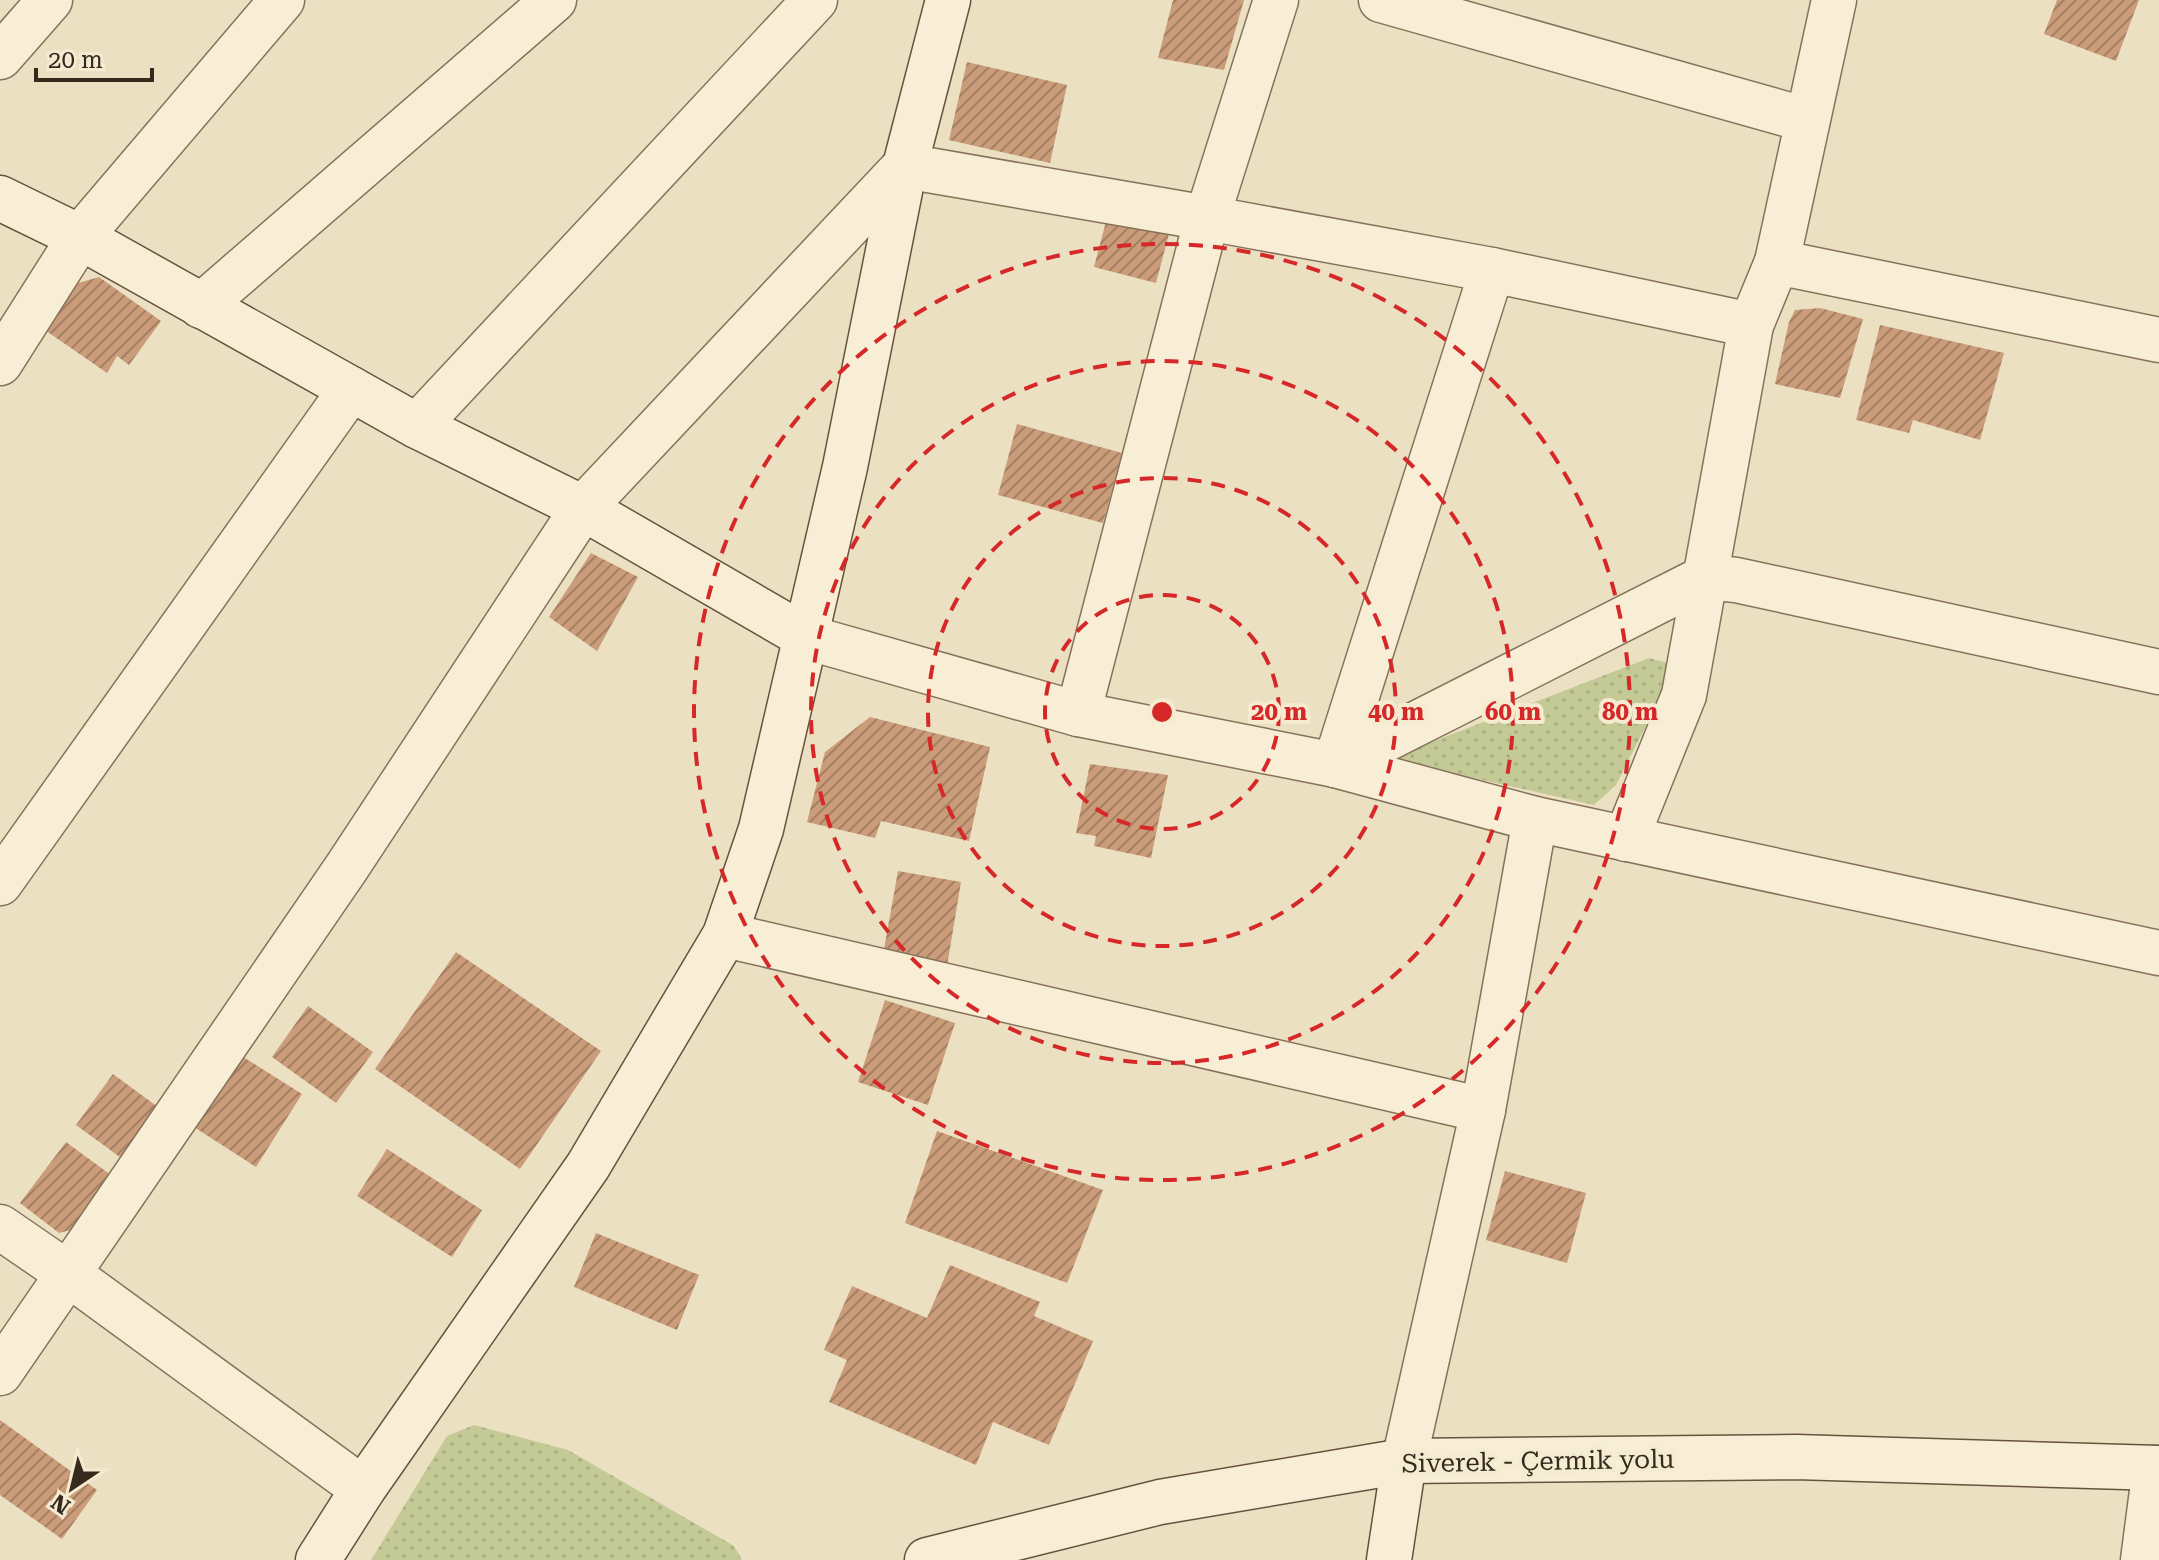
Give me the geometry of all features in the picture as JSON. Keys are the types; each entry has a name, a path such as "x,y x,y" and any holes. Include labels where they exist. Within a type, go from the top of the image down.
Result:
{"street":[{"path":"0,57 50,0"},
{"path":"0,363 80,237 282,0"},
{"path":"201,306 554,0"},
{"path":"417,426 815,0"},
{"path":"318,1560 363,1489 588,1166 725,935 761,829 845,467 905,166 948,0"},
{"path":"1078,714 1207,218 1276,0"},
{"path":"1381,0 1807,120"},
{"path":"1626,839 1684,695 1751,325 1777,262 1834,0"},
{"path":"905,166 1492,270 1751,325"},
{"path":"0,1373 347,867 583,508 905,166"},
{"path":"0,198 80,237 417,426 583,508 806,637 1078,714 1335,765 1535,819 2159,953"},
{"path":"1777,262 2159,339"},
{"path":"1335,765 1492,270"},
{"path":"0,883 351,389"},
{"path":"1335,765 1706,577 1736,580 2159,672"},
{"path":"1389,1560 1404,1461 1483,1110 1535,819"},
{"path":"725,935 1483,1110"},
{"path":"0,1227 363,1489"},
{"name":"Siverek - Çermik yolu","path":"927,1560 1160,1502 1404,1461 1796,1457 2157,1468"},
{"path":"2143,1560 2157,1468"}],"green space":[{"path":"1649,658 1668,663 1661,696 1616,785 1594,805 1388,759"},
{"path":"474,1425 568,1450 734,1546 742,1560 371,1560 447,1436"}],"building":[{"path":"1173,0 1244,0 1224,70 1158,58"},
{"path":"2057,0 2139,0 2116,61 2044,34"},
{"path":"967,62 1067,85 1050,163 949,140"},
{"path":"1108,214 1170,230 1156,283 1094,267"},
{"path":"99,277 161,321 129,365 117,356 107,373 42,328 63,294 78,283"},
{"path":"1820,308 1863,319 1840,398 1775,384 1789,322 1795,310"},
{"path":"1880,325 2004,353 1980,440 1913,420 1909,433 1856,420"},
{"path":"1017,424 1122,453 1103,523 998,495"},
{"path":"591,553 638,577 597,651 549,617"},
{"path":"870,717 990,747 969,841 881,821 875,838 807,822 825,752"},
{"path":"1090,764 1168,775 1151,858 1094,846 1096,836 1076,833"},
{"path":"898,871 961,882 947,966 883,955"},
{"path":"456,952 601,1051 520,1169 375,1069"},
{"path":"885,1000 955,1023 928,1105 858,1082"},
{"path":"308,1006 373,1052 336,1103 272,1057"},
{"path":"240,1055 302,1094 256,1167 194,1127"},
{"path":"113,1074 162,1110 124,1160 76,1125"},
{"path":"937,1131 1103,1190 1067,1283 905,1223"},
{"path":"66,1142 115,1178 82,1227 59,1233 20,1203"},
{"path":"387,1149 482,1210 452,1257 357,1196"},
{"path":"1505,1171 1586,1193 1567,1263 1486,1240"},
{"path":"596,1233 699,1275 677,1330 574,1287"},
{"path":"950,1265 1040,1302 1034,1316 1093,1341 1049,1445 993,1422 976,1465 829,1402 847,1360 824,1350 852,1286 927,1318"},
{"path":"0,1420 97,1490 62,1539 0,1495"}]}
